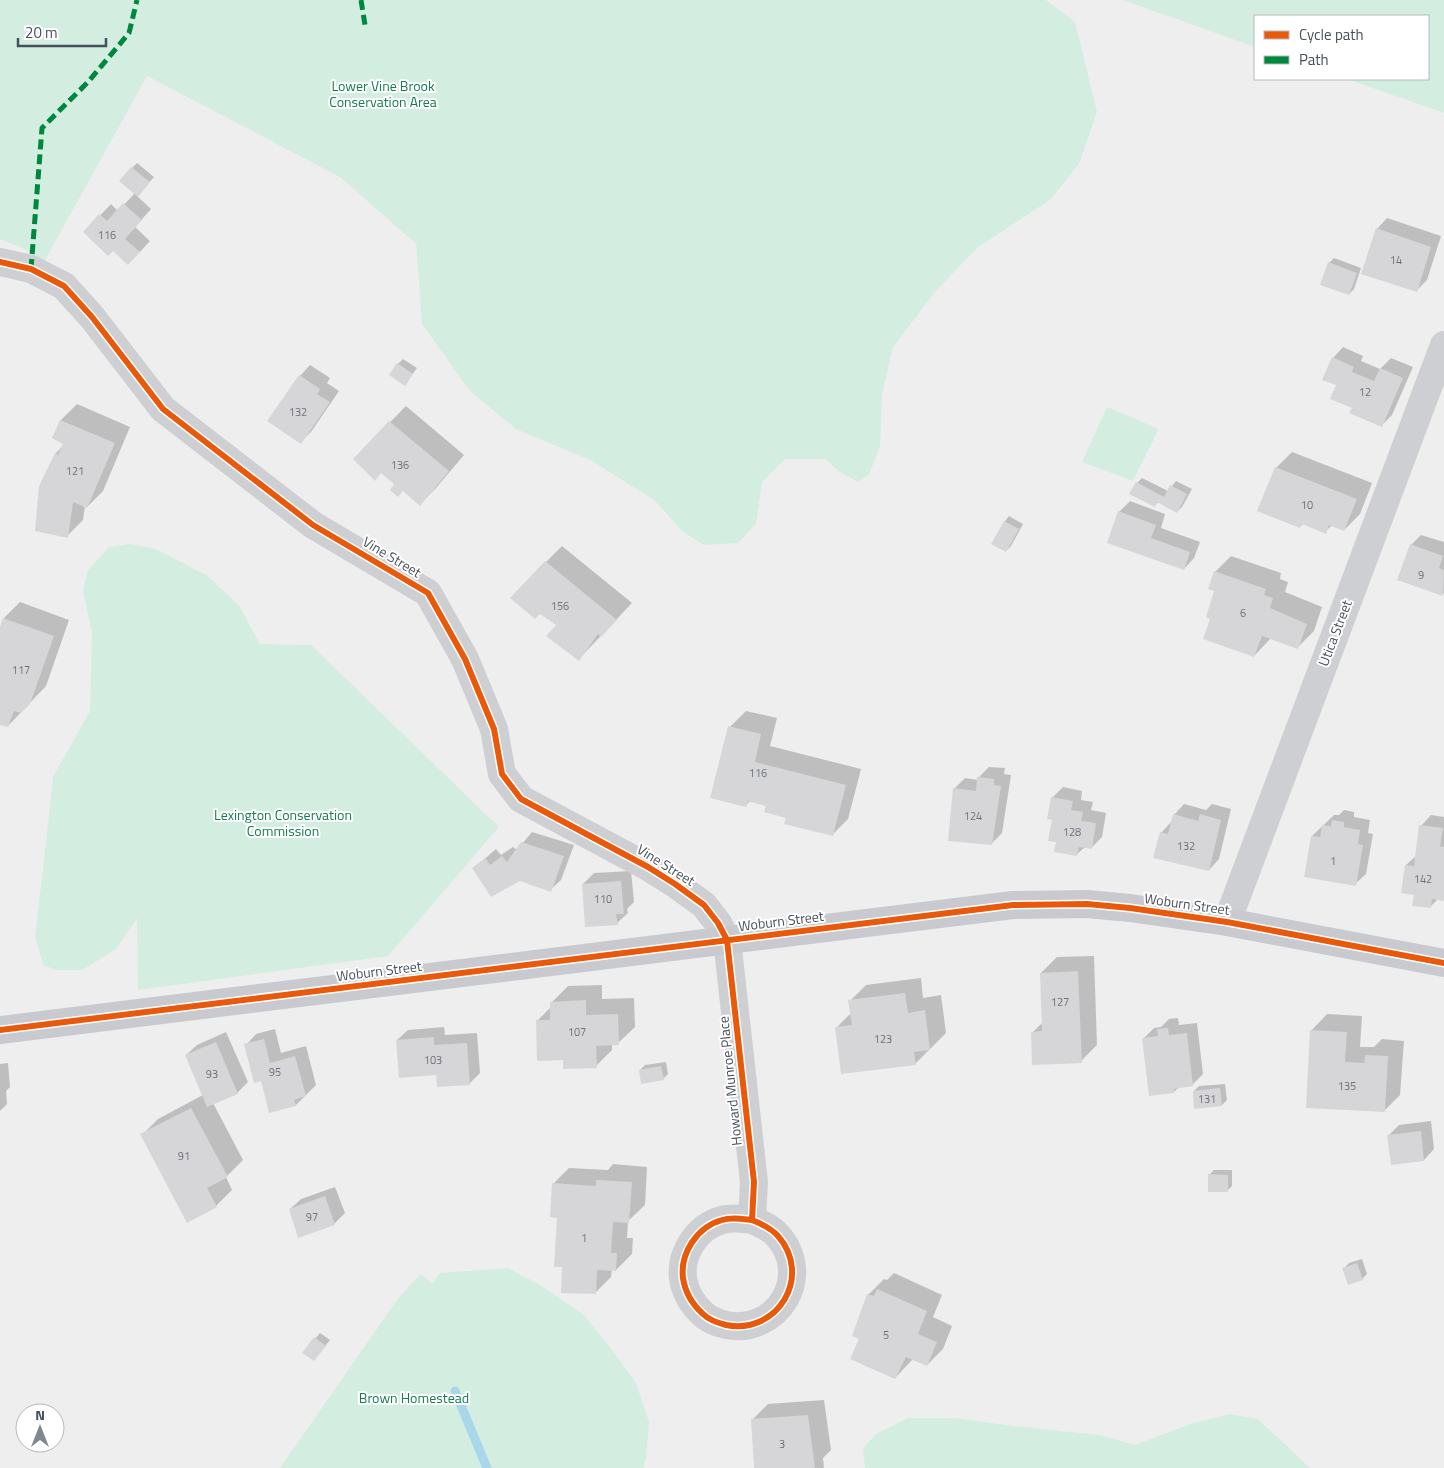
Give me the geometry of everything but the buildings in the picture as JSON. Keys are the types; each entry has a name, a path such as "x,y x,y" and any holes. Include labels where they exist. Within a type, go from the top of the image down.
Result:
{"main road":[{"name":"Woburn Street","path":"0,1030 1013,905 1097,905 1227,922 1444,963"}],"street":[{"name":"Vine Street","path":"0,262 31,269 64,286 92,317 163,409 312,525 428,593 465,659 494,729 502,774 521,799 648,866 675,884 704,905 718,923 727,940"},
{"name":"Utica Street","path":"1227,922 1444,344"},
{"name":"Howard Munroe Place","path":"727,940 754,1182 752,1220"}],"green space":[{"name":"Lower Vine Brook Conservation Area","path":"0,0 1046,0 1075,22 1097,112 1079,164 1050,200 977,248 935,292 893,347 882,394 880,446 869,475 858,482 840,472 825,459 785,459 762,482 756,524 738,543 704,545 683,532 654,500 592,461 516,429 469,390 422,324 416,242 340,177 147,76 44,262 24,249 0,239"},
{"path":"1123,0 1444,0 1444,113 1350,80 1429,80 1429,15 1254,15 1254,47"},
{"path":"1107,407 1159,429 1133,481 1082,462"},
{"name":"Lexington Conservation Commission","path":"130,544 156,549 208,576 240,607 260,644 311,645 499,827 388,956 138,990 137,918 116,949 82,970 56,970 43,965 35,936 53,777 90,711 92,633 83,591 88,570 109,547"},
{"name":"Brown Homestead","path":"508,1268 542,1286 584,1315 636,1383 649,1422 646,1459 643,1468 280,1468 399,1297 421,1274 432,1284 440,1273"},
{"path":"1229,1414 1258,1419 1310,1468 865,1468 863,1449 876,1434 908,1418 955,1418 1099,1435 1135,1445 1190,1424"}],"waterway":[{"path":"455,1391 487,1468"}],"marked path":[{"path":"31,269 42,128 88,82 129,33 137,0"},
{"path":"361,0 365,25"}],"cycle path":[{"path":"0,262 31,269 64,286 92,317 163,409 313,525 428,593 465,659 494,729 502,774 521,799 648,867 704,905 718,923 727,940 754,1182 752,1220 726,1219 705,1228 692,1242 687,1251 684,1259 683,1278 687,1293 699,1310 711,1320 726,1325 745,1326 761,1321 775,1312 785,1299 791,1284 792,1268 788,1252 775,1233 766,1226 752,1220"},
{"path":"0,1030 1013,905 1087,904 1130,908 1227,922 1444,963"}]}
